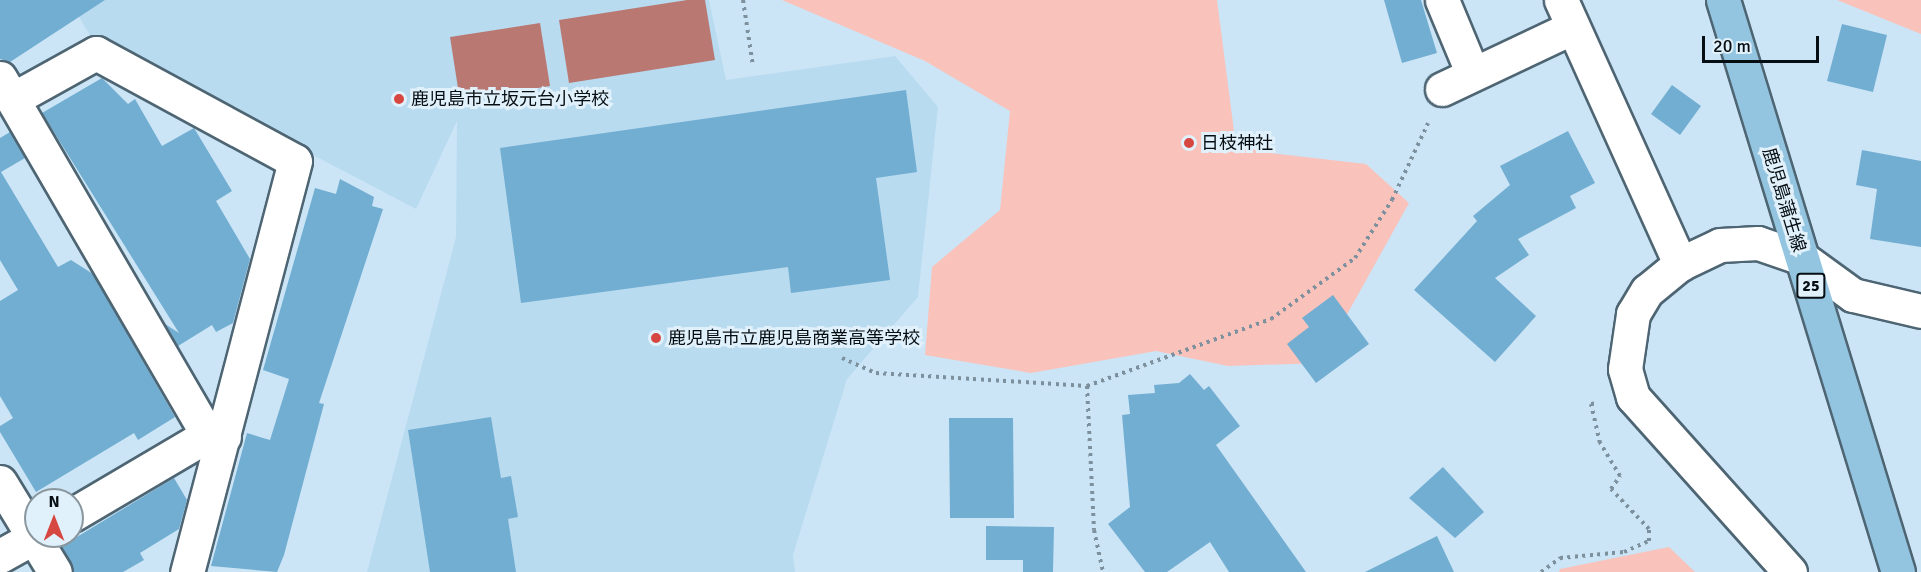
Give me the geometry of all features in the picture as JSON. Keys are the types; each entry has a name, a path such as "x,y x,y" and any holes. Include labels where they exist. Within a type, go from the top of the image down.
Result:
{"main road":[{"name":"鹿児島蒲生線","path":"1723,0 1898,572"}],"street":[{"path":"1442,0 1472,72"},
{"path":"1442,89 1566,14 1680,264"},
{"path":"187,572 216,436 295,161 96,52 7,89 216,436"},
{"path":"1790,572 1633,397 1625,369 1633,314 1647,291 1680,264 1720,245 1758,243 1802,258 1853,295 1921,311"},
{"path":"84,508 216,436"},
{"path":"0,482 24,520"},
{"path":"0,556 24,543"},
{"path":"41,548 55,572"}],"path":[{"path":"743,0 753,66"},
{"path":"842,358 876,373 1087,386 1271,319 1355,258 1392,200 1442,89"},
{"path":"1087,386 1094,530 1103,572"},
{"path":"1541,572 1560,558 1624,552 1649,541 1649,529 1611,489 1620,476 1600,443 1592,404 1633,397"}],"shaded area":[{"name":"鹿児島市立鹿児島商業高等学校","path":"69,0 709,0 726,80 895,56 938,107 918,297 847,379 793,555 795,572 367,572 456,237 457,121 416,209 92,39"},
{"path":"687,0 705,0 715,60 569,83 559,20"},
{"path":"782,0 1217,0 1235,139 1270,153 1366,164 1409,203 1320,363 1228,366 1156,351 1031,373 925,355 932,267 1000,210 1010,111 925,61"},
{"path":"1837,0 1921,0 1921,34"},
{"path":"540,23 550,86 460,101 450,37"},
{"path":"1669,547 1695,572 1559,572 1560,569"}],"building":[{"path":"0,0 105,0 10,62 0,59"},
{"path":"1384,0 1421,0 1437,53 1402,63"},
{"path":"1842,24 1887,35 1873,92 1827,81"},
{"path":"102,78 128,104 135,99 162,146 194,128 232,191 216,201 250,259 233,323 216,332 212,325 178,346 165,324 179,333 42,113"},
{"path":"1672,85 1701,106 1680,135 1651,114"},
{"path":"906,90 917,172 876,178 890,280 791,293 788,267 521,303 500,148"},
{"path":"1568,131 1595,183 1570,196 1576,208 1518,239 1529,255 1495,278 1536,316 1495,362 1414,290 1477,221 1473,216 1510,185 1500,166"},
{"path":"10,132 25,158 1,172 58,267 71,260 93,274 175,417 138,440 134,433 43,488 34,488 0,432 0,426 13,418 0,396 0,301 18,290 0,260 0,138"},
{"path":"1862,150 1921,161 1921,247 1870,239 1877,189 1856,185"},
{"path":"340,179 374,197 372,206 383,209 319,403 324,404 284,555 277,572 211,566 247,433 270,440 289,379 263,370 315,188 336,194"},
{"path":"1333,295 1369,344 1316,383 1287,344 1309,327 1302,318"},
{"path":"1190,374 1204,390 1209,386 1240,426 1216,445 1306,572 1229,572 1210,542 1167,572 1145,572 1108,524 1130,507 1122,415 1130,414 1128,395 1155,393 1154,385 1179,383"},
{"path":"491,417 501,478 511,476 518,517 508,519 516,572 430,572 408,430"},
{"path":"949,418 1013,418 1014,518 950,518"},
{"path":"1443,467 1484,512 1455,538 1409,498"},
{"path":"174,478 187,500 179,529 140,553 144,560 123,572 74,572 63,548 84,548 84,533"},
{"path":"986,526 1054,527 1053,572 1023,572 1023,560 986,560"},
{"path":"1437,536 1454,572 1365,572"}],"place":[{"name":"鹿児島市立坂元台小学校","path":"399,99"},
{"name":"日枝神社","path":"1189,143"},
{"name":"鹿児島市立鹿児島商業高等学校","path":"656,338"}]}
